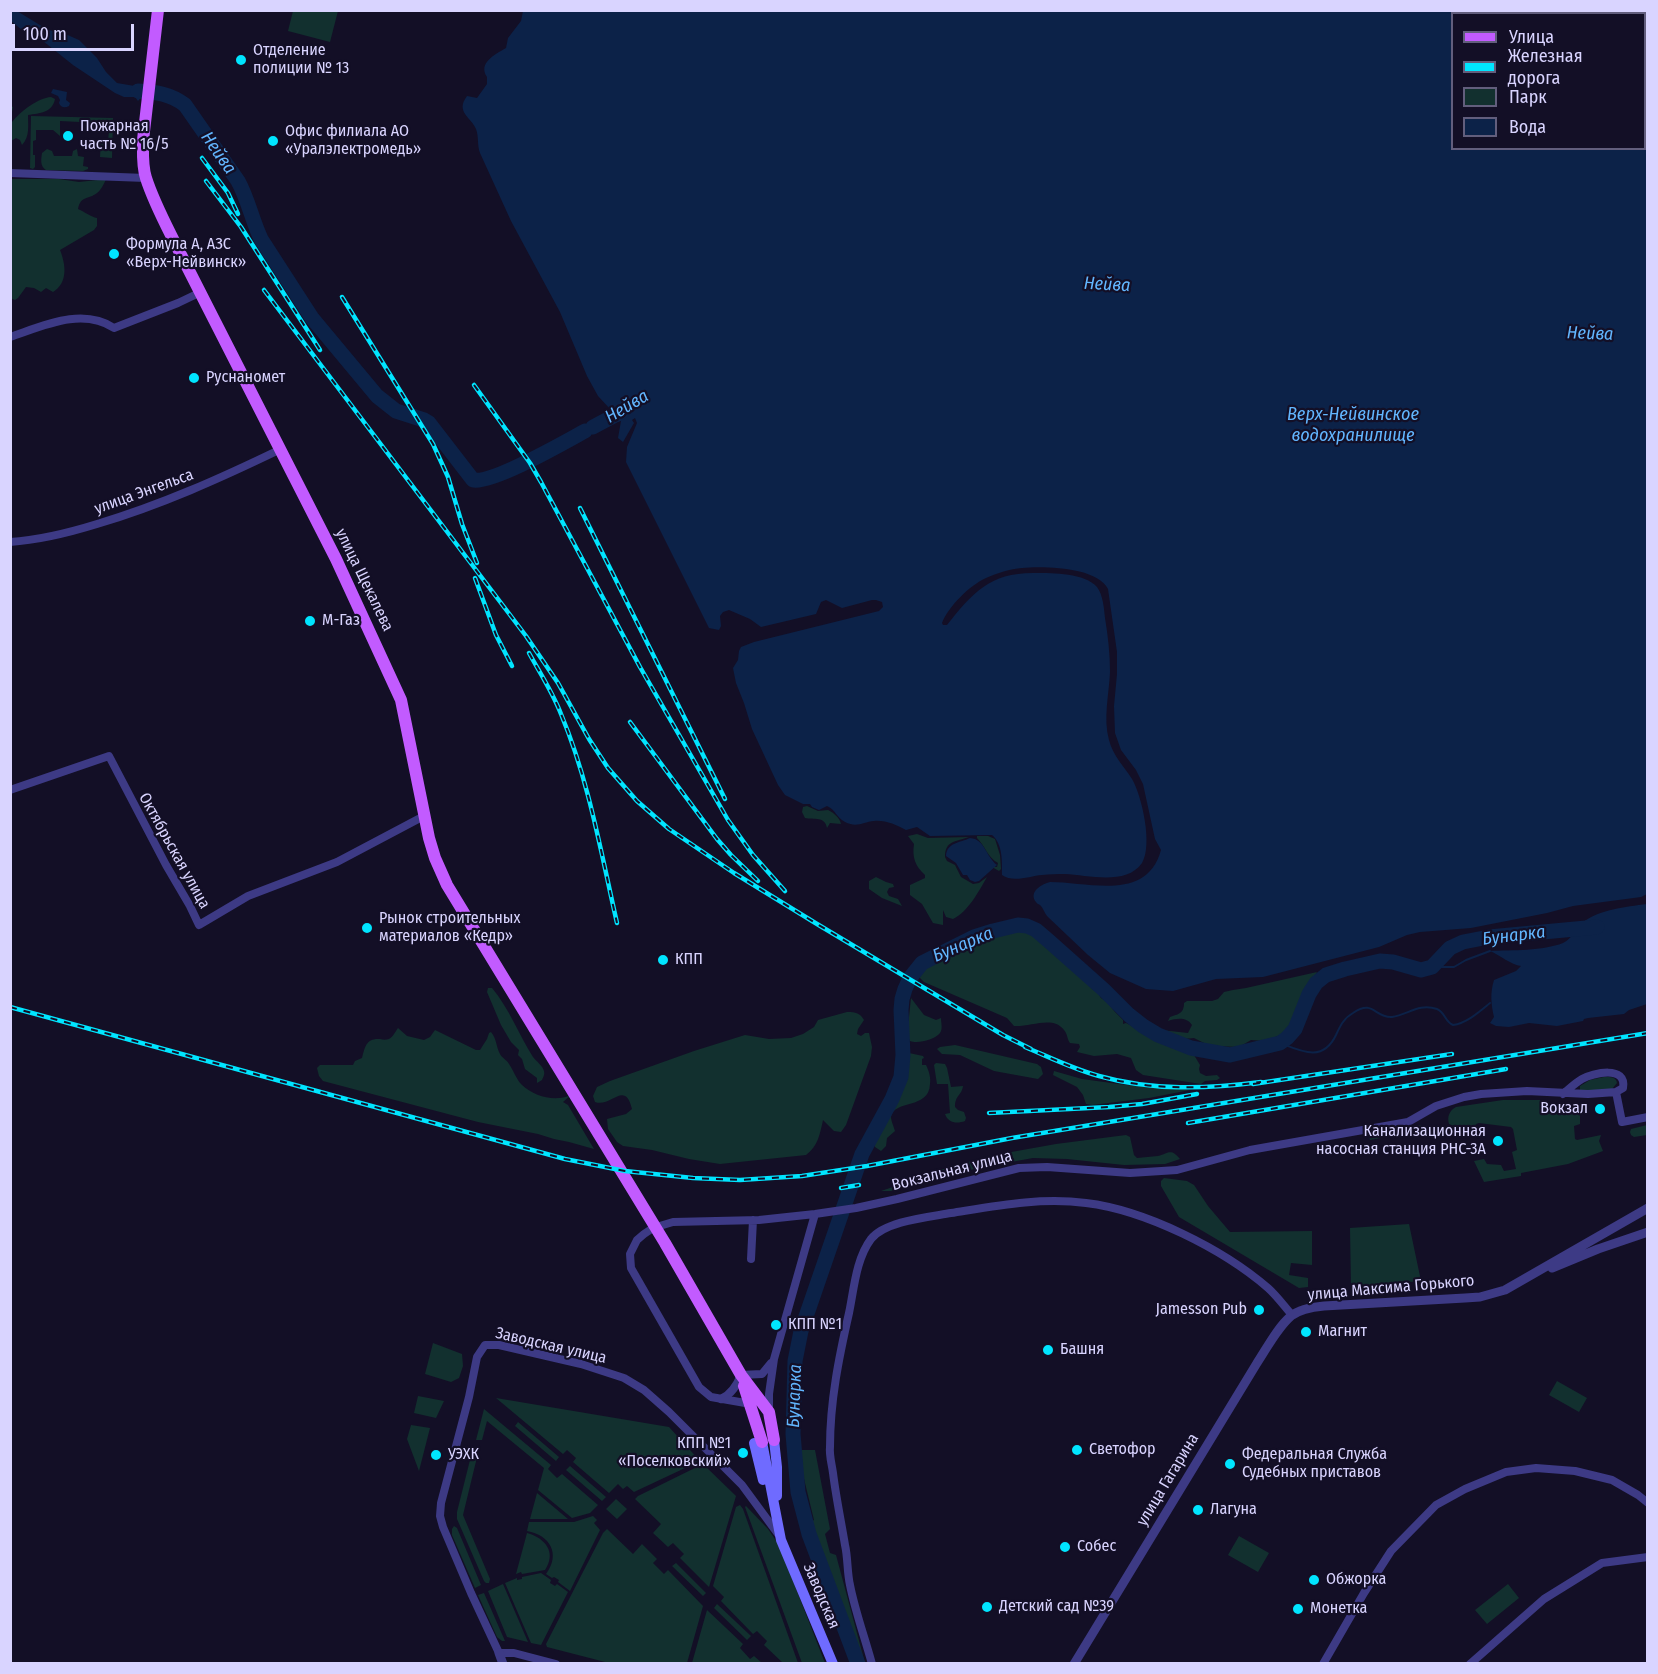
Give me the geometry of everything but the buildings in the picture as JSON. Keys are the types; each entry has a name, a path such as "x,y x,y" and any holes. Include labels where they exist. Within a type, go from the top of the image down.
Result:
{"main road":[{"name":"улица Щекалева","path":"158,10 143,140 146,178 156,204 237,367 281,448 336,559 401,700 424,816 435,858 447,885 665,1243 741,1375"},
{"path":"741,1375 764,1441"},
{"path":"741,1375 769,1412 764,1441"},
{"name":"Заводская","path":"764,1441 781,1540 832,1664"}],"street":[{"path":"10,173 146,178"},
{"path":"10,337 65,321 87,318 106,322 114,328 201,292"},
{"name":"улица Энгельса","path":"10,542 54,536 140,511 213,482 281,448"},
{"name":"Октябрьская улица","path":"10,790 109,756 199,925 248,896 345,858 424,816"},
{"path":"1563,1094 1582,1079 1595,1074 1617,1074 1623,1080 1623,1088 1616,1092 1622,1122 1647,1117"},
{"name":"Вокзальная улица","path":"751,1404 711,1397 699,1387 631,1268 630,1254 644,1234 664,1224 674,1222 753,1220 856,1208 1019,1168 1047,1167 1130,1173 1177,1170 1250,1150 1408,1122 1436,1106 1481,1094 1527,1091 1563,1094 1616,1092"},
{"name":"улица Максима Горького","path":"872,1664 850,1586 829,1449 835,1379 859,1267 864,1251 880,1230 936,1216 1025,1202 1066,1201 1103,1206 1155,1223 1198,1242 1247,1271 1269,1288 1292,1315 1310,1308 1324,1306 1480,1297 1505,1290 1647,1208"},
{"path":"769,1412 774,1359 815,1214"},
{"path":"751,1259 753,1220"},
{"name":"улица Максима Горького","path":"1522,1281 1598,1249 1647,1232"},
{"path":"1595,1237 1592,1245 1598,1249"},
{"name":"улица Гагарина","path":"1074,1664 1257,1363 1292,1315"},
{"name":"Заводская улица","path":"499,1653 471,1593 440,1516 441,1503 477,1357 485,1345 499,1345 581,1364 624,1378 644,1390 742,1485 781,1540"},
{"path":"721,1399 730,1394 741,1375 762,1374 774,1359"},
{"path":"1323,1664 1391,1551 1436,1505 1465,1489 1506,1472 1536,1467 1575,1471 1612,1480 1647,1503"},
{"path":"1470,1664 1544,1599 1602,1563 1647,1557"},
{"path":"503,1664 499,1653 514,1653 556,1664"}],"green space":[{"path":"293,11 338,11 330,42 288,31"},
{"path":"51,97 55,99 48,110 28,115 27,135 22,145 16,138 11,141 11,117 12,122 35,102"},
{"path":"31,116 113,118 112,158 100,157 101,140 108,140 109,132 99,131 100,123 60,121 60,136 53,130 36,130 36,140 33,141 35,167 30,168"},
{"path":"47,149 52,151 54,156 72,156 73,151 77,149 78,156 84,157 83,166 88,169 83,171 46,170 41,160 42,153"},
{"path":"10,179 59,179 79,182 106,179 98,192 83,200 79,205 78,209 97,218 97,226 60,250 64,262 64,273 58,288 53,292 46,288 41,292 26,287 15,300 10,298"},
{"path":"807,806 818,811 828,810 841,824 830,823 827,828 822,820 805,818 802,812 803,807"},
{"path":"917,834 928,838 969,837 949,845 945,851 945,857 947,861 955,865 961,877 973,884 987,877 973,901 958,916 953,919 946,917 943,910 943,925 933,923 922,904 910,895 910,885 925,878 915,861 914,844 908,836"},
{"path":"977,836 988,836 995,839 1000,855 1001,869 999,871 992,867 997,867 998,863 989,855"},
{"path":"876,877 893,884 894,887 889,888 887,892 889,896 898,899 902,906 882,898 869,889 869,881"},
{"path":"1015,931 1039,938 1051,948 1071,969 1091,985 1092,989 1123,1020 1123,1024 1126,1023 1160,1043 1194,1055 1200,1065 1200,1073 1206,1076 1217,1075 1220,1078 1201,1084 1143,1075 1136,1070 1131,1058 1117,1054 1094,1056 1077,1052 1079,1044 1070,1043 1064,1030 1054,1023 1014,1026 1007,1018 924,982 920,978 919,975 926,968 949,955"},
{"path":"1317,972 1300,1002 1291,1025 1283,1034 1273,1038 1264,1041 1251,1040 1239,1047 1215,1046 1194,1038 1179,1038 1161,1030 1188,1033 1192,1025 1185,1019 1168,1021 1170,1017 1182,1011 1187,1001 1212,1001 1218,999 1224,992"},
{"path":"488,988 492,988 498,996 533,1057 541,1065 544,1074 542,1080 537,1083 537,1078 525,1069 518,1055 519,1050 511,1042 501,1025 487,992"},
{"path":"911,998 924,1015 936,1020 941,1018 940,1033 921,1042 910,1041 907,1036"},
{"path":"847,1012 857,1013 864,1020 857,1034 861,1036 869,1033 871,1056 846,1125 841,1132 834,1131 823,1120 816,1144 806,1155 720,1164 623,1146 617,1142 608,1129 607,1119 626,1114 632,1109 629,1100 626,1096 621,1095 601,1103 595,1102 593,1096 597,1087 694,1051 745,1035 769,1039 791,1038 814,1027 818,1020"},
{"path":"398,1028 407,1036 424,1040 430,1037 435,1030 476,1050 480,1050 491,1032 501,1055 520,1083 527,1089 552,1098 571,1095 563,1102 568,1105 594,1149 538,1134 478,1122 323,1081 319,1076 317,1068 320,1065 353,1065 355,1061 362,1058 369,1042 375,1039 389,1039"},
{"path":"955,1045 1037,1064 1041,1067 1043,1074 1038,1079 994,1071 960,1055 942,1054 937,1049"},
{"path":"909,1053 924,1058 922,1065 926,1065 930,1077 928,1092 924,1098 893,1111 891,1117 895,1131 887,1138 886,1146 881,1151 875,1147 875,1141 899,1095"},
{"path":"936,1063 945,1064 951,1087 963,1086 955,1107 964,1112 965,1121 953,1122 946,1117 945,1114 950,1113 948,1084 937,1084 934,1065"},
{"path":"1054,1071 1082,1079 1190,1090 1092,1105 1086,1104 1077,1087 1053,1075"},
{"path":"1604,1077 1615,1079 1617,1083 1612,1089 1580,1090 1580,1086 1590,1080"},
{"path":"1503,1100 1542,1100 1548,1103 1551,1109 1579,1111 1580,1124 1574,1126 1575,1139 1601,1135 1599,1141 1603,1151 1568,1164 1521,1173 1521,1176 1484,1182 1474,1161 1484,1159 1487,1164 1501,1165 1504,1171 1516,1169 1512,1152 1517,1150 1513,1129 1479,1123 1476,1124 1473,1133 1467,1127 1459,1128 1449,1124 1448,1117 1456,1107"},
{"path":"1421,1125 1424,1128 1421,1131 1370,1140 1371,1134"},
{"path":"1647,1125 1647,1135 1634,1137 1631,1135 1631,1129"},
{"path":"1126,1135 1130,1137 1134,1155 1137,1158 1170,1152 1180,1159 1165,1164 1124,1165 1033,1158 978,1168 891,1191 881,1191 905,1180 989,1156"},
{"path":"1164,1178 1187,1181 1194,1185 1230,1232 1312,1231 1312,1265 1291,1263 1289,1275 1308,1278 1308,1287 1299,1288 1179,1217 1161,1186"},
{"path":"1409,1224 1421,1281 1351,1287 1350,1228"},
{"path":"433,1343 462,1354 463,1366 459,1378 451,1382 425,1374"},
{"path":"1557,1381 1587,1398 1579,1412 1549,1395"},
{"path":"418,1396 444,1401 436,1418 414,1413"},
{"path":"496,1398 669,1427 700,1461 634,1492 627,1486 623,1489 618,1484 609,1493 573,1462 576,1458 567,1450 563,1454"},
{"path":"484,1409 551,1465 548,1469 557,1478 562,1474 598,1505 590,1513 572,1518 538,1490 544,1468 487,1421 482,1440 476,1440"},
{"path":"518,1422 559,1457 556,1461 515,1426"},
{"path":"411,1425 430,1428 419,1471 407,1439"},
{"path":"473,1448 479,1449 463,1515 490,1579 489,1583 484,1581 457,1519"},
{"path":"797,1450 815,1450 830,1529 825,1534 830,1553 836,1555 865,1663 862,1663 806,1524 814,1520"},
{"path":"703,1464 736,1496 709,1587 680,1558 684,1554 673,1543 668,1547 653,1533 661,1524 635,1499"},
{"path":"570,1466 606,1497 602,1501 566,1470"},
{"path":"537,1493 568,1519 530,1519"},
{"path":"616,1499 627,1509 617,1519 606,1509"},
{"path":"740,1505 798,1663 783,1663 764,1645 767,1641 757,1631 753,1634 721,1601 724,1597 713,1586 736,1507"},
{"path":"746,1506 768,1529 779,1545 825,1663 802,1663"},
{"path":"593,1516 597,1520 594,1523 600,1530 570,1591 558,1582 559,1580 546,1574 553,1559 551,1546 542,1537 527,1531 529,1522 574,1522"},
{"path":"454,1526 457,1528 481,1585 475,1588 452,1535"},
{"path":"607,1529 633,1554 642,1544 657,1559 653,1563 664,1574 668,1570 703,1606 687,1663 609,1663 547,1647 546,1644"},
{"path":"527,1533 544,1542 550,1557 545,1570 516,1574"},
{"path":"1239,1536 1269,1553 1258,1572 1228,1555"},
{"path":"676,1563 706,1593 703,1596 672,1566"},
{"path":"541,1573 551,1580 550,1583 555,1586 557,1584 568,1592 541,1645 531,1643 505,1583"},
{"path":"503,1584 528,1642 507,1637 488,1591"},
{"path":"1508,1584 1519,1598 1487,1624 1475,1610"},
{"path":"484,1593 505,1641 497,1637 478,1595"},
{"path":"717,1604 751,1636 747,1640 714,1608"},
{"path":"707,1610 743,1644 740,1648 750,1659 754,1656 762,1663 692,1663"}],"water":[{"path":"10,11 17,11 48,30 79,40 117,83 158,90 158,96 144,97 138,101 135,97 124,97 115,93 73,65 43,41 22,30 11,21"},
{"name":"Верх-Нейвинское водохранилище","path":"523,11 1647,11 1647,894 1641,897 1573,906 1471,928 1420,932 1379,947 1263,977 1216,979 1173,991 1146,989 1110,973 1048,917 1041,906 1036,903 1035,892 1050,882 1099,886 1130,883 1143,877 1154,866 1161,850 1155,839 1143,784 1121,750 1115,733 1117,652 1108,589 1093,576 1056,568 1017,569 986,578 960,597 942,623 947,625 984,586 1007,576 1051,573 1077,576 1092,582 1097,587 1103,602 1109,652 1107,732 1113,751 1136,787 1145,821 1145,855 1142,863 1135,870 1126,875 1106,878 1056,874 1011,879 1002,875 1000,848 992,835 930,836 917,827 906,830 883,821 853,825 842,820 827,806 819,810 810,804 803,804 785,795 752,729 736,683 733,668 738,660 741,647 879,611 883,607 882,602 872,600 842,608 826,600 821,602 816,614 761,627 750,619 729,610 720,616 719,630 709,628 626,462 627,447 637,423 635,418 623,442 618,438 621,421 607,425 603,415 611,410 598,396 587,376 560,312 511,221 480,153 476,129 463,110 467,96 477,98 487,84 484,68 492,57 506,48 508,38 521,21"},
{"path":"53,89 67,92 66,100 70,103 69,106 61,106 58,96 51,93"},
{"path":"970,838 982,845 997,865 975,882 967,875 963,875 956,863 946,856 951,845"},
{"path":"1647,904 1647,1004 1624,1014 1588,1018 1557,1026 1529,1023 1509,1027 1490,1023 1494,1017 1491,998 1494,980 1516,971 1521,966 1490,951 1527,950 1555,946 1566,941 1589,918 1613,909"}],"waterway":[{"name":"Нейва","path":"138,91 163,94 185,105 238,181 261,239 312,318 377,396 396,411 429,423 473,480 496,476 585,431"},
{"name":"Нейва","path":"593,427 623,411"},
{"name":"Бунарка","path":"858,1664 809,1534 798,1492 793,1434 795,1361 801,1331 862,1154 892,1099 901,1077 902,999 910,978 922,963 974,937 1018,925 1027,926 1036,930 1050,942 1143,1026 1158,1035 1191,1048 1230,1055 1280,1043 1287,1038 1295,1029 1309,994 1316,983 1326,975 1380,961 1393,962 1421,970 1432,967 1450,948 1463,942 1489,937 1597,927"},
{"path":"1432,967 1454,967 1490,951"},
{"path":"1280,1043 1304,1052 1319,1052 1331,1043 1347,1017 1365,1008 1370,1008 1386,1017 1398,1016 1424,1007 1437,1009 1453,1025 1468,1020 1490,1003"}],"railway":[{"path":"202,158 228,193 238,214"},
{"path":"206,181 241,227 320,350"},
{"path":"264,290 526,636 558,683 608,768 637,801 669,829 734,873 1003,1035 1031,1049"},
{"path":"342,297 433,444 448,477 477,563"},
{"path":"474,385 530,463 640,667 728,820 753,855 785,891"},
{"path":"580,508 725,799"},
{"path":"475,578 496,635 512,666"},
{"path":"529,653 558,706 571,739 594,817 617,923"},
{"path":"630,722 717,839 758,881"},
{"path":"10,1007 565,1159 625,1171 740,1180 802,1176 867,1166 1012,1138 1648,1033"},
{"path":"1025,1047 1089,1073 1139,1084 1200,1087 1261,1082"},
{"path":"1253,1084 1452,1054"},
{"path":"1188,1123 1506,1069"},
{"path":"989,1113 1142,1104 1197,1094"},
{"path":"841,1188 859,1185"}],"place":[{"name":"Отделение полиции № 13","path":"241,60"},
{"name":"Пожарная часть № 16/5","path":"68,136"},
{"name":"Офис филиала АО «Уралэлектромедь»","path":"273,141"},
{"name":"Формула А, АЗС «Верх-Нейвинск»","path":"114,254"},
{"name":"Руснаномет","path":"194,378"},
{"name":"М-Газ","path":"310,621"},
{"name":"Рынок строительных материалов «Кедр»","path":"367,928"},
{"name":"КПП","path":"663,960"},
{"name":"Вокзал","path":"1600,1109"},
{"name":"Канализационная насосная станция РНС-3А","path":"1498,1141"},
{"name":"Jamesson Pub","path":"1259,1310"},
{"name":"КПП №1","path":"776,1325"},
{"name":"Магнит","path":"1306,1332"},
{"name":"Башня","path":"1048,1350"},
{"name":"Светофор","path":"1077,1450"},
{"name":"КПП №1 «Поселковский»","path":"743,1453"},
{"name":"УЭХК","path":"436,1455"},
{"name":"Федеральная Служба Судебных приставов","path":"1230,1464"},
{"name":"Лагуна","path":"1198,1510"},
{"name":"Собес","path":"1065,1547"},
{"name":"Обжорка","path":"1314,1580"},
{"name":"Детский сад №39","path":"987,1607"},
{"name":"Монетка","path":"1298,1609"}]}
